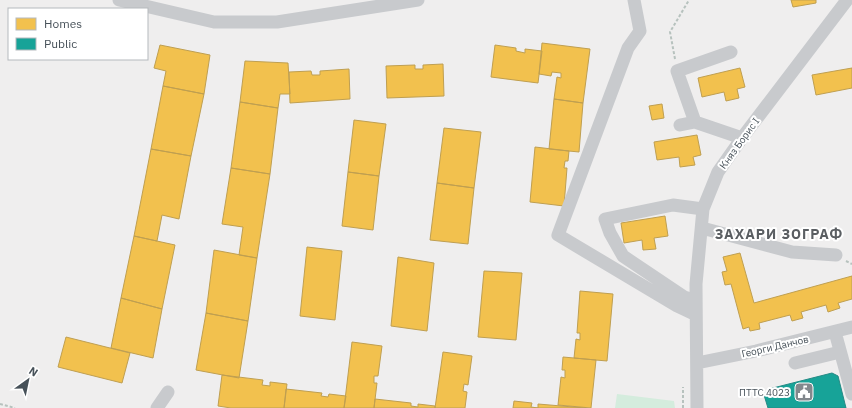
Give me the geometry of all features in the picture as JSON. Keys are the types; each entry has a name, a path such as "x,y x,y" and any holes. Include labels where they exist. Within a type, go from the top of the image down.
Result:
{"street":[{"path":"119,0 214,22 277,22 418,0"},
{"path":"634,0 640,31 628,48 558,235 677,306 696,315"},
{"name":"Княз Борис I","path":"697,408 698,336 696,284 703,210 718,172 847,0"},
{"path":"695,122 677,72 731,52"},
{"path":"680,124 695,122 742,138"},
{"path":"696,301 684,297 623,256 610,233 605,219 673,205 703,210"},
{"path":"702,228 792,252 836,255"},
{"name":"Георги Данчов","path":"697,363 756,351 852,327"},
{"path":"835,332 852,394"},
{"path":"795,363 840,352"},
{"path":"157,408 168,392 170,408"}],"path":[{"path":"677,72 670,32 689,0"},
{"path":"0,404 15,408"}],"green space":[{"path":"617,394 674,401 675,408 615,408"}],"building: Homes":[{"path":"791,0 816,0 816,3 793,7"},
{"path":"542,43 590,49 583,103 554,99 557,77 561,78 561,73 552,72 551,76 539,74"},
{"path":"160,45 210,55 204,94 163,86 166,71 154,68"},
{"path":"495,45 516,48 516,51 525,53 525,49 542,51 538,83 491,77"},
{"path":"245,61 288,63 290,94 280,94 278,108 240,102"},
{"path":"443,64 444,96 387,98 386,66 415,65 415,69 423,69 423,65"},
{"path":"740,68 745,87 737,89 739,98 726,101 724,92 702,97 698,78"},
{"path":"852,68 852,88 816,95 812,75"},
{"path":"349,69 350,99 290,103 289,72 311,71 312,75 320,75 320,71"},
{"path":"163,86 204,94 191,156 151,149"},
{"path":"554,99 583,103 579,152 549,149"},
{"path":"240,102 278,108 270,174 231,168"},
{"path":"662,104 664,118 652,120 649,106"},
{"path":"354,120 386,124 379,176 348,172"},
{"path":"444,128 481,132 474,188 437,183"},
{"path":"697,135 701,155 693,157 695,165 680,167 679,157 657,160 654,142"},
{"path":"535,147 569,151 568,161 565,161 564,168 567,168 564,206 530,202"},
{"path":"151,149 191,156 179,219 162,215 157,241 134,236"},
{"path":"231,168 270,174 257,258 239,255 243,227 222,224"},
{"path":"348,172 379,176 373,230 342,226"},
{"path":"437,183 474,188 468,244 430,240"},
{"path":"665,216 668,236 654,238 656,249 643,250 642,240 624,243 621,223"},
{"path":"134,236 175,245 162,309 121,298"},
{"path":"307,247 342,251 335,320 300,316"},
{"path":"214,250 257,258 248,321 206,313"},
{"path":"740,253 754,303 852,276 852,299 838,303 840,308 828,312 826,305 801,312 803,318 792,321 790,315 759,323 760,329 750,331 749,327 743,329 731,284 725,285 722,272 727,271 723,257"},
{"path":"398,257 434,263 427,331 391,326"},
{"path":"484,271 522,273 516,340 478,337"},
{"path":"580,291 613,294 607,361 574,358 576,339 580,340 580,333 577,333"},
{"path":"121,298 162,309 153,358 111,348"},
{"path":"206,313 248,321 239,378 196,370"},
{"path":"66,337 130,353 122,383 58,367"},
{"path":"352,342 382,346 378,376 374,376 374,383 377,383 374,408 344,408"},
{"path":"443,352 472,356 468,385 464,384 463,391 467,392 465,408 435,408"},
{"path":"563,357 596,360 591,408 558,405 561,377 565,378 565,370 562,370"},
{"path":"222,375 263,380 262,385 270,386 270,382 287,384 284,408 231,408 218,406"},
{"path":"286,389 322,393 321,396 328,397 329,394 346,396 344,408 284,408"},
{"path":"375,399 411,403 411,406 418,407 418,404 435,406 435,408 374,408"},
{"path":"514,401 532,403 531,407 538,408 513,408"},
{"path":"538,404 585,408 538,408"}],"building: Public":[{"name":"ПТТС 4023","path":"832,373 838,376 846,408 768,408 764,395 769,389"}],"place":[{"name":"ПТТС 4023","path":"804,392"}],"district":[{"name":"ЗАХАРИ ЗОГРАФ","path":"779,234"}]}
